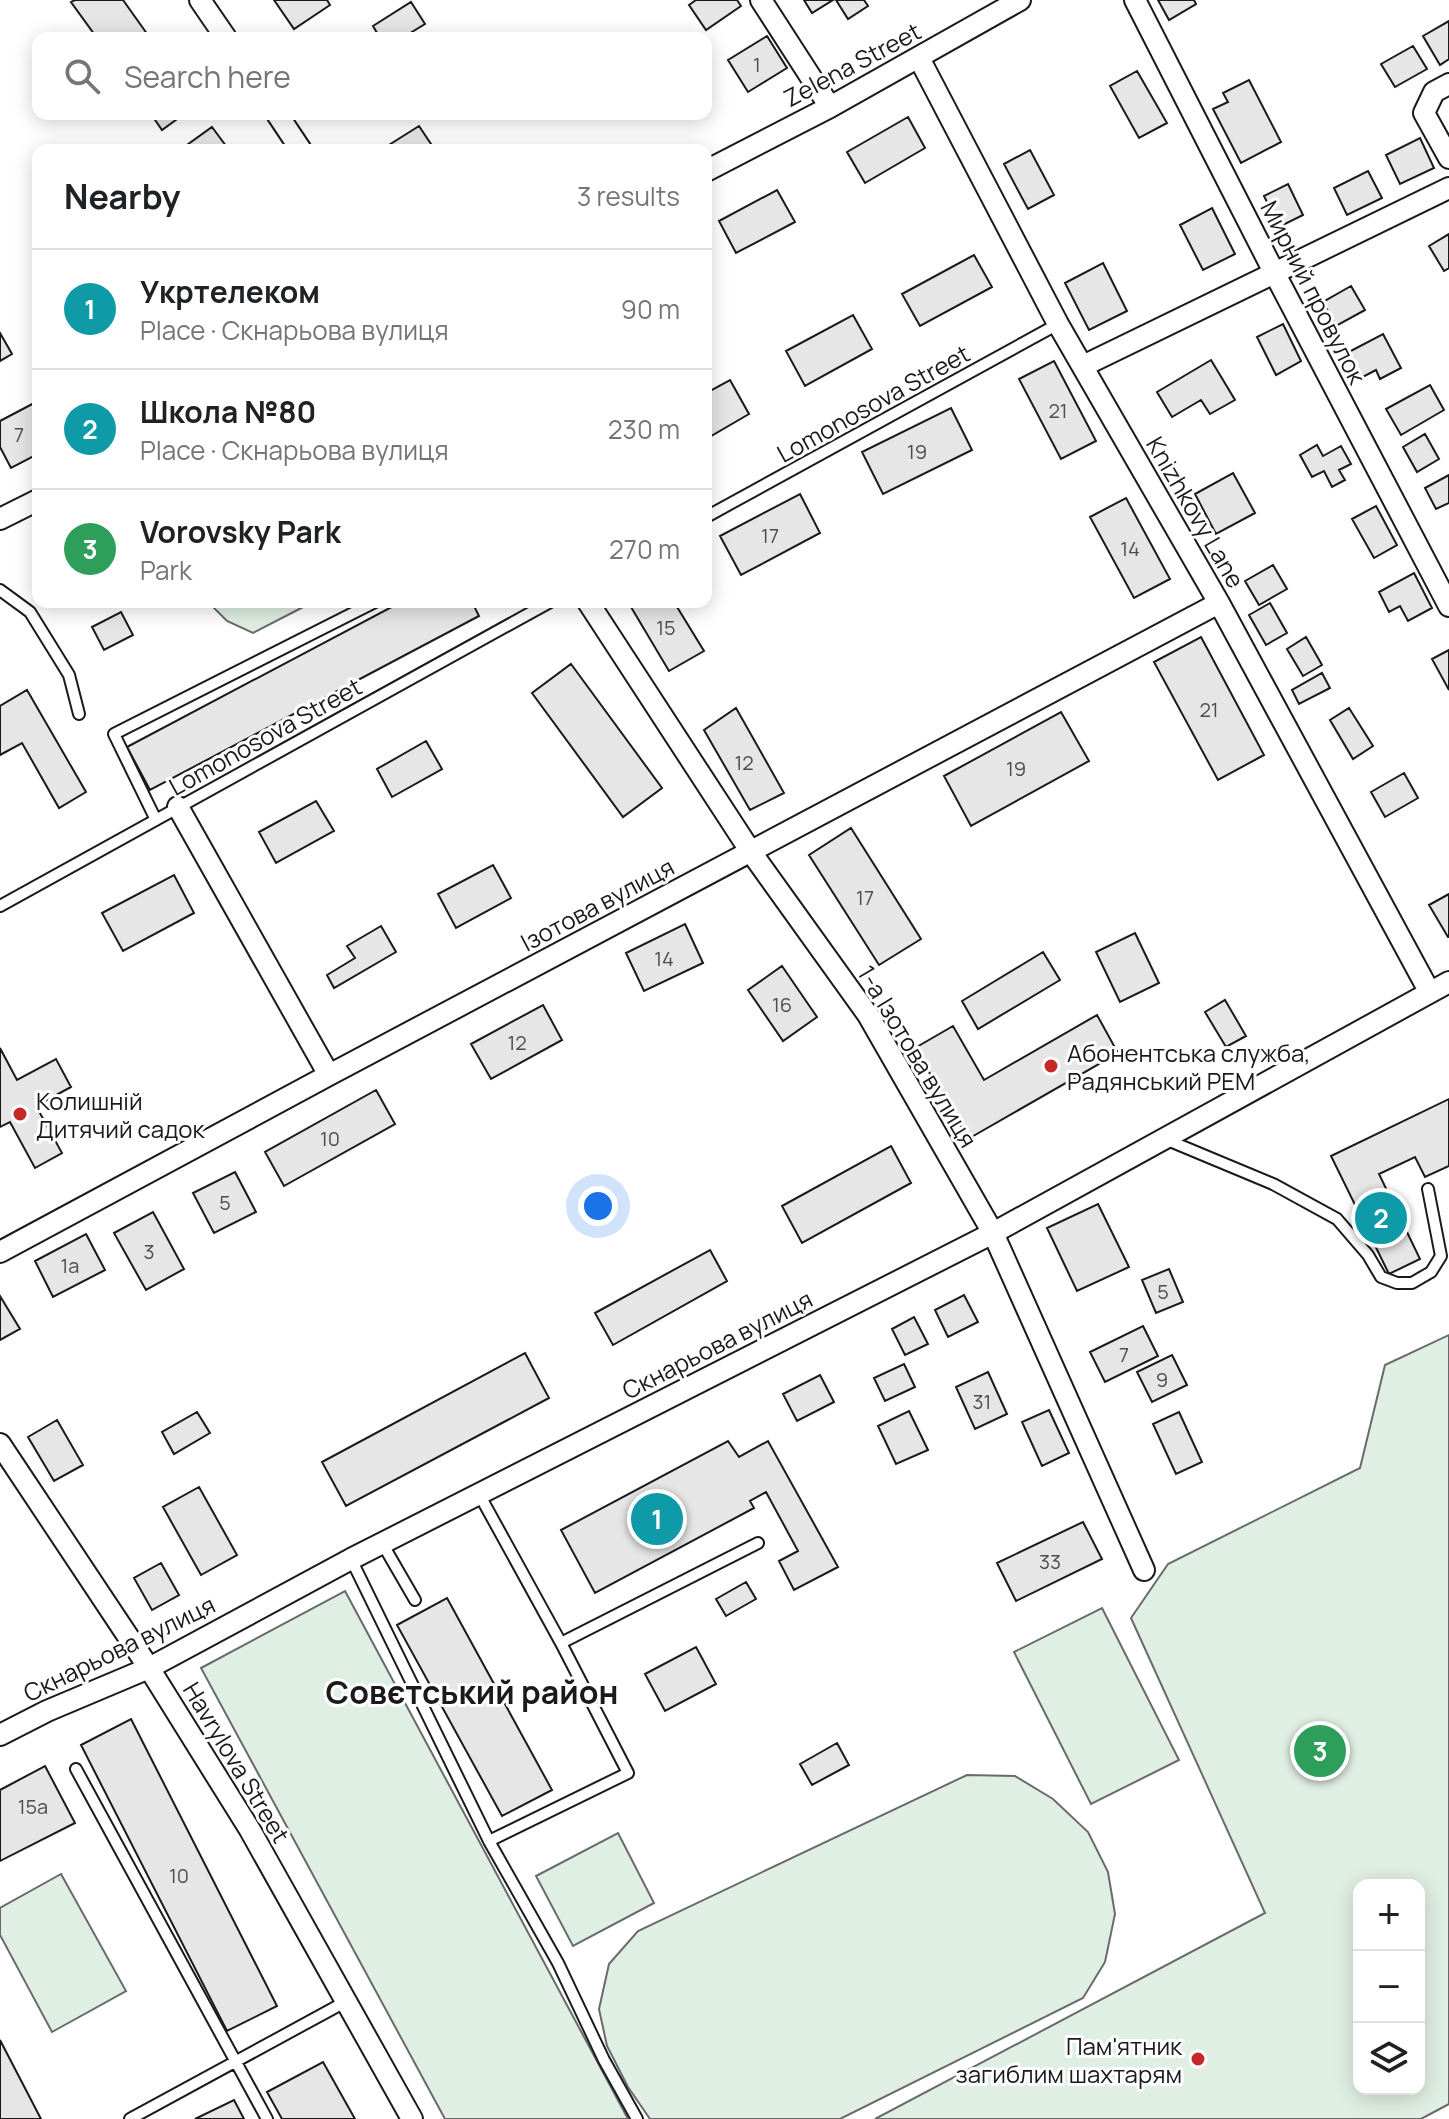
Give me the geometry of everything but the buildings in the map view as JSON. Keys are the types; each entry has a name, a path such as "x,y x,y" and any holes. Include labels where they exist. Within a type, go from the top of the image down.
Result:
{"street":[{"path":"200,0 222,32"},
{"path":"761,0 830,107"},
{"name":"Zelena Street","path":"712,168 830,107 1020,0"},
{"name":"Мирний провулок","path":"1135,0 1449,606"},
{"name":"Knizhkovy Lane","path":"919,58 1058,324 1219,603 1429,991"},
{"path":"1449,84 1434,92 1424,113 1449,158"},
{"path":"281,120 297,144"},
{"path":"1083,366 1449,188"},
{"path":"1,517 32,503"},
{"name":"Ізотова вулиця","path":"0,1252 1219,603"},
{"name":"1-а Ізотова вулиця","path":"592,608 751,852 868,1015 993,1233 1144,1570"},
{"path":"178,807 329,1075"},
{"name":"Скнарьова вулиця","path":"0,1735 47,1711 149,1668 382,1543 993,1233 1449,982"},
{"name":"Havrylova Street","path":"0,1444 149,1668 250,1830 412,2119"}],"lane":[{"name":"Lomonosova Street","path":"712,514 1058,324"},
{"path":"0,590 30,612 69,675 79,714"},
{"path":"156,820 114,734 363,608"},
{"name":"Lomonosova Street","path":"0,906 539,608"},
{"path":"1163,1138 1273,1184 1337,1219 1368,1255 1381,1277 1397,1283 1412,1283 1431,1272 1441,1256 1428,1189"},
{"path":"479,1494 628,1773 489,1841"},
{"path":"382,1543 415,1600"},
{"path":"561,1643 758,1543"},
{"path":"351,1559 489,1841 558,1963 604,2060 637,2119"},
{"path":"76,1769 267,2119"},
{"path":"130,2119 345,2002"}],"green space":[{"path":"214,608 301,608 253,633 227,621"},
{"path":"1449,1335 1449,2104 1421,2119 875,2119 1265,1913 1131,1618 1168,1564 1360,1468 1385,1365"},
{"path":"345,1591 628,2119 445,2119 201,1668"},
{"path":"1102,1608 1179,1760 1091,1804 1014,1652"},
{"path":"967,1775 1015,1776 1053,1799 1088,1832 1108,1872 1115,1914 1105,1962 1083,1998 840,2119 650,2119 628,2087 607,2046 599,2009 609,1964 638,1931"},
{"path":"618,1833 654,1903 573,1946 536,1876"},
{"path":"61,1874 126,1991 52,2032 0,1935 0,1908"}],"place":[{"name":"Абонентська служба, Радянський РЕМ","path":"1051,1066"},
{"name":"Колишній Дитячий садок","path":"20,1114"},
{"name":"Школа №80","path":"1381,1218"},
{"name":"Укртелеком","path":"657,1519"},
{"name":"Vorovsky Park","path":"1320,1751"},
{"name":"Пам'ятник загиблим шахтарям","path":"1198,2059"}],"district":[{"name":"Совєтський район","path":"472,1692"}]}
